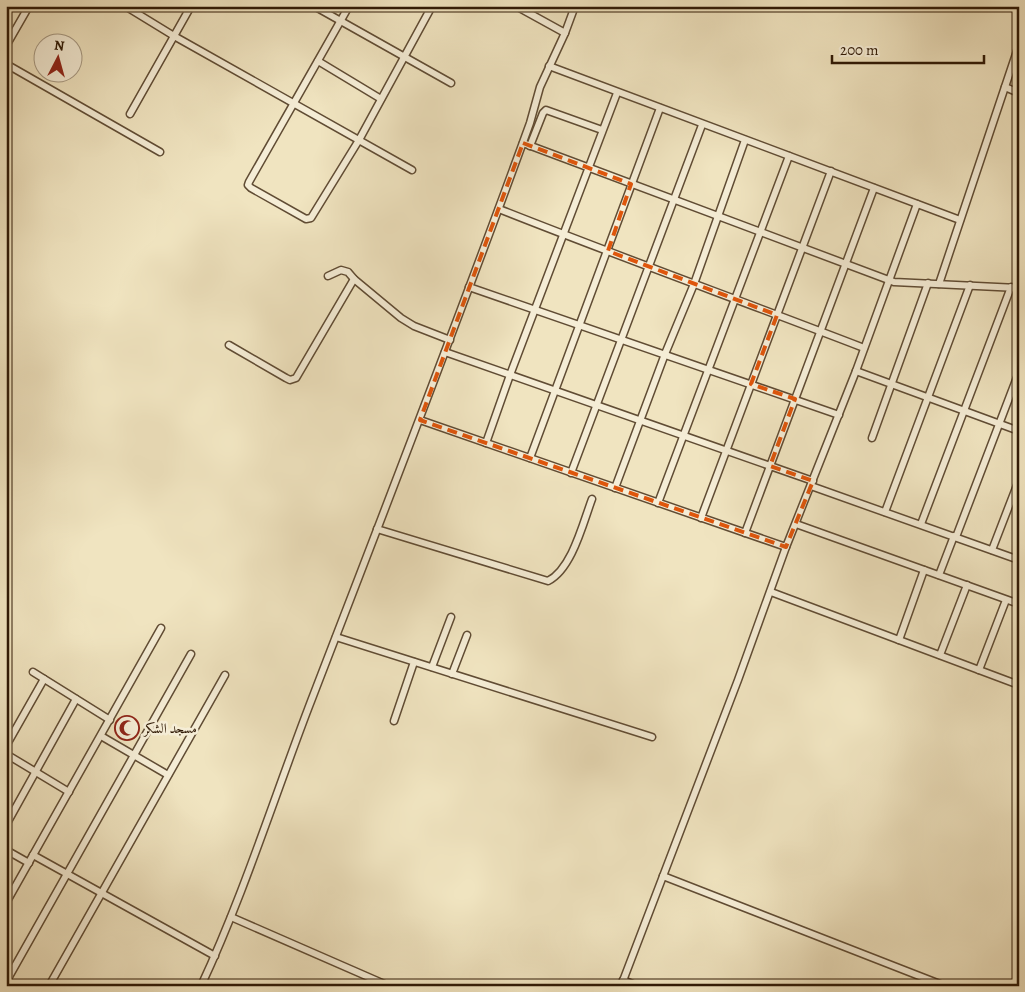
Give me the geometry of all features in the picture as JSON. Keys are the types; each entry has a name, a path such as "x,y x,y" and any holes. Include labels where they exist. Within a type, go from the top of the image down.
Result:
{"street":[{"path":"6,46 29,6"},
{"path":"125,6 174,36 412,170"},
{"path":"130,114 191,6"},
{"path":"314,6 450,83"},
{"path":"349,6 248,185 304,218 312,218 359,140 432,6"},
{"path":"516,6 565,34"},
{"path":"527,144 530,123 540,87 565,34 575,6"},
{"path":"939,284 1019,44"},
{"path":"318,61 381,99"},
{"path":"6,64 160,152"},
{"path":"549,66 960,220"},
{"path":"1005,87 1019,92"},
{"path":"486,443 617,93"},
{"path":"530,458 660,108"},
{"path":"201,986 216,956 499,208 527,144 542,113 546,110 602,130"},
{"path":"571,473 702,124"},
{"path":"616,488 665,354 694,284 745,140"},
{"path":"527,144 888,280 899,283 1019,288"},
{"path":"658,503 789,156"},
{"path":"701,518 831,172"},
{"path":"745,533 874,188"},
{"path":"637,986 622,983 786,547 856,371 917,204"},
{"path":"499,208 649,268 736,298 864,348"},
{"path":"328,276 338,271 350,273 354,279 408,322 424,331 450,340"},
{"path":"229,345 286,378 296,378 354,279"},
{"path":"872,438 928,283"},
{"path":"885,512 970,285"},
{"path":"469,287 839,414"},
{"path":"921,524 1011,288"},
{"path":"445,352 770,466 885,512 1019,560"},
{"path":"856,371 1019,431"},
{"path":"939,575 1019,372"},
{"path":"420,420 786,547"},
{"path":"992,550 1019,480"},
{"path":"378,529 548,580 560,572 568,561 592,499"},
{"path":"796,524 1019,604"},
{"path":"898,640 924,570"},
{"path":"940,655 967,585"},
{"path":"770,592 1019,685"},
{"path":"979,670 1006,600"},
{"path":"432,668 451,616"},
{"path":"6,903 161,628"},
{"path":"452,674 467,635"},
{"path":"336,637 652,737"},
{"path":"6,982 192,654"},
{"path":"394,721 414,662"},
{"path":"33,672 110,720"},
{"path":"49,986 225,675"},
{"path":"6,746 44,679"},
{"path":"6,825 76,699"},
{"path":"101,736 168,775"},
{"path":"6,754 69,792"},
{"path":"6,850 28,863"},
{"path":"33,855 216,956"},
{"path":"663,876 945,986"},
{"path":"231,917 388,986"}],"highlighted area":[{"path":"523,143 631,184 608,251 777,315 751,384 795,399 770,466 813,481 786,547 420,420"}],"place":[{"name":"مسجد الشكر","path":"127,728"}]}
